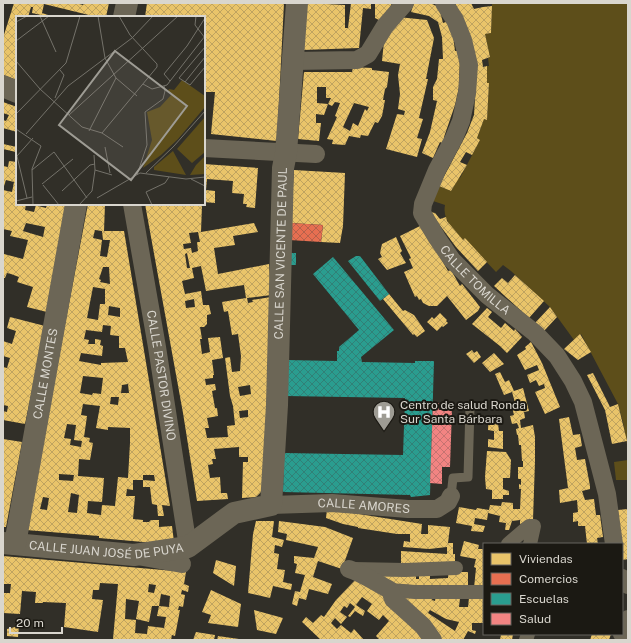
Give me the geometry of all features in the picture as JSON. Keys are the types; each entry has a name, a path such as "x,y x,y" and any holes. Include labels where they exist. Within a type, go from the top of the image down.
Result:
{"street":[{"path":"124,16 126,3"},
{"name":"CALLE SAN VICENTE DE PAUL","path":"271,505 277,405 283,168 286,153 297,3"},
{"path":"293,61 357,60 368,54 385,26 405,3"},
{"name":"CALLE TOMILLA","path":"444,3 455,20 463,40 469,65 467,93 461,121 437,170 423,204 422,213 452,260 487,295 535,333 558,356 573,381 582,402 607,494 614,543"},
{"path":"3,86 16,92"},
{"path":"205,148 316,154"},
{"name":"CALLE MONTES","path":"9,543 76,205"},
{"name":"CALLE PASTOR DIVINO","path":"132,205 157,347 185,556"},
{"name":"CALLE AMORES","path":"271,505 332,503 408,509 437,509 448,502 452,496"},
{"name":"CALLE JUAN JOSÉ DE PUYA","path":"9,543 134,555 185,556 234,514 271,505"},
{"path":"509,543 528,526 534,526 530,543"},
{"path":"349,569 405,570 456,568"},
{"path":"349,569 363,574 370,580 390,590 415,592 483,592"},
{"path":"390,590 393,599 423,626 433,640"},
{"path":"623,632 628,619"}],"lane":[{"path":"452,496 453,478 468,477 470,407"}],"shaded area":[{"path":"492,3 628,3 628,450 618,404 581,334 574,340 550,307 503,265 496,272 465,239 463,240 453,228 445,215 445,205 433,201 439,186 451,191 458,178 460,178 480,140 477,138 484,119 487,120 489,84 487,83 487,66 489,66 488,58 490,57 485,34 491,33"},
{"path":"628,460 628,480 616,480 614,462"}],"building: Viviendas":[{"path":"14,3 75,3 83,5 84,3 109,3 106,16 93,16 44,4 42,13 51,16 40,16 32,13 33,7 31,7 28,16 16,16 16,80 3,75 3,38"},
{"path":"147,3 284,3 277,141 211,134 215,92 205,92 205,16 145,16"},
{"path":"306,3 345,5 345,28 348,28 351,3 371,3 371,9 363,8 359,48 303,50"},
{"path":"375,3 392,3 383,22 375,18"},
{"path":"414,3 432,3 439,7 443,23 449,21 455,51 460,51 459,87 455,105 444,137 444,144 440,142 433,158 422,153 430,132 437,101 433,100 433,87 437,79 439,59 443,59 442,37 438,22 429,16 411,12"},
{"path":"455,3 471,3 474,9 492,6 491,33 485,34 490,57 482,60 483,67 487,66 487,83 489,83 487,120 484,119 477,138 480,140 472,155 466,152 460,162 467,165 451,191 439,186 467,133 474,115 477,67 461,16"},
{"path":"398,17 427,20 434,38 426,79 428,79 419,118 423,119 417,138 422,139 417,157 386,149 397,114 404,115 405,111 398,109 400,94 398,75 400,64 382,61 384,41"},
{"path":"353,67 372,68 372,70 389,72 383,100 385,100 382,116 378,123 375,122 368,136 361,135 360,138 349,136 345,145 332,144 333,140 327,139 337,117 335,116 340,103 335,102 332,106 328,104 324,115 316,114 316,123 321,123 319,141 298,139 304,72 352,72","holes":["317,87 326,87 326,98 331,98 328,104 317,103","354,103 369,107 367,111 365,109 358,126 353,123 350,131 343,127"]},
{"path":"3,102 16,107 16,132 3,128 3,120 6,121 9,115 3,113"},
{"path":"3,144 16,147 16,152 3,149"},
{"path":"9,161 16,162 16,205 26,205 25,210 34,212 36,205 46,208 47,205 68,205 47,312 27,307 33,287 17,282 19,277 11,274 7,273 5,278 3,278 4,254 23,259 28,240 10,236 12,231 3,229 3,190 12,192 14,182 6,180 3,189 3,166 8,167","holes":["26,223 45,227 43,237 23,231"]},
{"path":"205,164 258,168 255,208 246,207 247,204 243,204 244,194 232,193 233,181 207,179 206,190 215,191 215,203 205,202"},
{"path":"294,170 345,173 343,226 340,243 321,242 323,225 291,223"},
{"path":"88,205 105,205 104,231 124,231 170,506 162,505 164,516 158,516 157,505 152,504 150,487 143,487 143,480 133,480 133,490 127,489 126,496 135,496 133,519 143,520 143,522 159,520 159,527 172,526 174,542 143,542 99,538 99,536 26,530","holes":["95,230 102,231 103,240 110,240 107,257 100,256 102,240 93,238","103,267 109,267 110,284 100,282 101,280 99,279","93,287 105,289 105,304 100,304 98,320 87,318","109,306 120,308 120,317 108,315","103,325 111,326 110,335 119,336 119,348 125,348 128,362 101,363 101,365 79,361 81,353 102,356 103,346 100,345 101,340 95,339 95,344 88,344 89,340 84,339 86,330 102,332","83,376 103,378 101,394 93,393 92,395 80,393","128,384 129,393 121,393 122,385","111,397 119,397 118,405 110,404","83,404 100,406 96,428 108,430 108,427 130,428 128,478 118,477 115,506 102,505 101,515 87,513 88,501 102,502 104,478 78,476 79,459 90,460 93,443 89,442 90,438 84,437 87,416 81,415","67,424 76,425 74,440 82,441 81,447 70,445 71,439 64,438","59,474 74,475 73,481 59,480","143,475 154,475 155,481 143,480","71,493 79,495 77,513 68,512","43,497 49,498 47,510 40,509"]},
{"path":"145,205 202,205 201,232 254,223 258,232 233,236 235,245 214,248 218,274 269,264 271,295 247,298 248,303 253,302 252,300 271,297 263,490 256,497 242,498 243,462 248,462 248,457 239,457 239,447 214,449 216,459 212,459 213,464 208,465 210,478 220,477 221,493 227,493 228,499 197,501 183,413","holes":["198,232 200,242 197,242 198,251 192,253 191,248 184,249 183,244 191,243 189,233","187,253 190,268 187,268 185,254","201,266 206,291 244,285 246,298 222,302 224,312 228,311 232,335 238,334 241,356 240,371 232,372 230,357 225,358 235,425 227,426 228,437 207,438 205,428 209,428 207,418 218,416 212,391 216,390 215,384 206,385 205,379 213,378 212,360 223,358 220,337 208,338 210,352 202,354 200,327 204,327 207,324 207,315 211,314 209,305 203,305 201,291 185,294 182,281 194,278 192,268","194,299 195,307 186,308 185,301","250,385 251,394 240,396 238,387","248,410 248,417 240,418 239,411"]},
{"path":"430,212 435,213 440,219 446,217 447,221 463,240 465,238 487,262 478,271 456,247"},
{"path":"422,225 448,271 451,270 460,286 462,284 480,307 478,311 466,320 447,296 437,306 429,306 423,303 421,299 419,300 417,296 415,297 404,272 413,268 409,259 411,258 400,236"},
{"path":"396,237 402,251 400,253 406,263 387,270 378,259 382,257 380,253 382,244"},
{"path":"515,275 544,301 529,318 494,286 502,278 508,283"},
{"path":"389,294 403,311 405,310 414,315 425,331 417,337 414,334 413,335 383,299"},
{"path":"550,307 557,317 544,331 535,323"},
{"path":"487,308 492,312 488,317 501,328 505,323 514,331 515,329 522,337 507,353 472,324"},
{"path":"440,313 448,323 437,331 427,322 432,317 434,319"},
{"path":"10,317 45,326 25,424 3,420 3,411 7,412 8,406 3,405 3,367 7,368 10,358 3,356 3,341 12,344 16,331 7,328"},
{"path":"580,334 591,352 578,360 564,349"},
{"path":"531,342 542,363 560,407 545,414 535,392 545,388 544,384 539,386 536,380 530,383 527,375 539,370 537,365 525,370 517,355 526,349 525,347"},
{"path":"472,350 474,353 477,351 481,357 474,363 466,354"},
{"path":"494,353 504,364 490,372 482,363"},
{"path":"500,372 505,382 509,380 514,391 523,388 529,411 524,412 525,418 520,420 521,428 533,425 535,437 535,461 533,520 520,524 520,520 512,521 509,530 505,530 506,523 499,522 500,516 488,513 487,520 475,518 474,524 485,526 483,532 471,531 472,526 456,523 459,507 476,510 477,508 489,510 490,505 501,506 502,502 513,503 513,509 520,509 521,489 519,489 519,484 521,485 521,479 518,479 518,467 523,467 523,461 521,445 519,445 516,429 519,428 517,423 512,424 510,416 514,415 512,407 516,406 512,392 504,395 495,374"},
{"path":"593,373 610,407 618,404 627,441 612,444 605,410 587,375"},
{"path":"489,416 497,416 499,431 503,431 503,449 488,447 488,439 494,440 494,431 488,430"},
{"path":"569,417 573,435 580,434 582,446 575,448 577,460 585,459 590,486 590,489 582,491 585,500 594,499 596,515 600,515 603,537 597,538 598,543 587,543 585,526 578,526 578,521 573,522 573,513 578,512 577,500 560,503 559,490 568,488 559,419"},
{"path":"3,439 22,442 6,527 3,527"},
{"path":"487,451 506,452 511,460 510,478 503,478 503,489 509,491 509,495 503,495 503,499 492,499 492,490 486,489 485,477"},
{"path":"327,509 422,524 421,534 428,534 428,525 450,527 448,543 453,543 455,566 401,565 401,551 447,554 447,547 429,549 403,547 404,541 410,542 410,534 397,534 358,528 343,524 326,518"},
{"path":"628,509 628,559 623,560 623,543 621,543 618,510"},
{"path":"256,521 274,521 272,537 284,540 282,547 275,545 274,553 279,554 277,569 285,570 283,582 292,584 291,590 273,586 270,598 248,593 253,534"},
{"path":"279,521 325,527 353,538 342,569 318,561 313,577 332,584 328,594 309,589 306,600 299,598 297,606 292,604 295,591 300,592 305,575 295,573 297,564 294,563 294,556 314,558 318,547 286,540 287,534 278,532"},
{"path":"464,541 479,545 478,549 483,549 483,590 474,588 476,568 474,567 476,559 460,556"},
{"path":"3,556 186,572 184,584 189,586 188,592 182,590 181,594 185,595 183,607 179,606 178,610 180,610 175,636 172,635 171,640 116,640 113,639 118,584 100,583 99,590 93,590 92,599 103,600 98,632 64,627 66,603 35,603 36,592 22,591 20,614 3,613 3,593 10,593 11,584 3,584","holes":["149,584 156,585 154,593 148,592","161,594 170,596 169,607 159,606","126,599 139,601 136,619 149,622 152,606 159,606 157,616 166,617 164,628 148,626 147,634 135,633 136,620 125,619"]},
{"path":"216,560 236,566 234,586 213,573"},
{"path":"376,572 416,574 416,579 419,579 419,575 430,575 430,579 448,578 448,572 468,572 468,587 384,584"},
{"path":"359,576 385,597 426,640 380,640 376,636 389,621 383,615 379,620 367,611 372,604 362,597 356,605 365,611 363,616 355,611 350,617 348,616 355,607 350,603 347,608 344,606 340,612 347,617 341,624 335,618 331,623 337,629 341,625 351,633 354,629 364,640 321,640 302,622 306,617 313,623 321,615 324,617 336,600"},
{"path":"211,590 241,604 238,627 208,623 211,615 202,612"},
{"path":"436,595 460,598 459,607 468,607 469,598 483,598 483,623 472,623 472,630 476,631 475,634 468,631 463,640 440,640 395,597 433,596 432,600 435,601","holes":["430,610 446,619 459,622 455,631 428,613"]},
{"path":"254,610 283,618 276,634 257,630"},
{"path":"19,626 18,637 7,636 7,629"},
{"path":"196,632 215,635 214,640 193,640"},
{"path":"501,635 513,635 512,640 500,640"},
{"path":"592,635 611,635 609,640 590,640"},
{"path":"218,636 239,639 239,640 217,640"}],"building: Comercios":[{"path":"291,223 323,225 321,242 289,240"}],"building: Escuelas":[{"path":"288,253 296,253 296,265 288,265"},
{"path":"356,256 360,256 389,294 380,301 348,261"},
{"path":"333,257 394,330 361,357 362,362 415,363 415,361 434,361 430,495 411,497 410,495 283,492 284,453 403,455 405,398 286,396 286,360 337,361 337,351 339,351 339,347 359,330 313,274"}],"building: Salud":[{"path":"433,403 439,403 439,410 452,410 450,467 442,467 442,484 430,483"}],"place":[{"name":"Centro de salud Ronda Sur Santa Bárbara","path":"384,432"}]}
